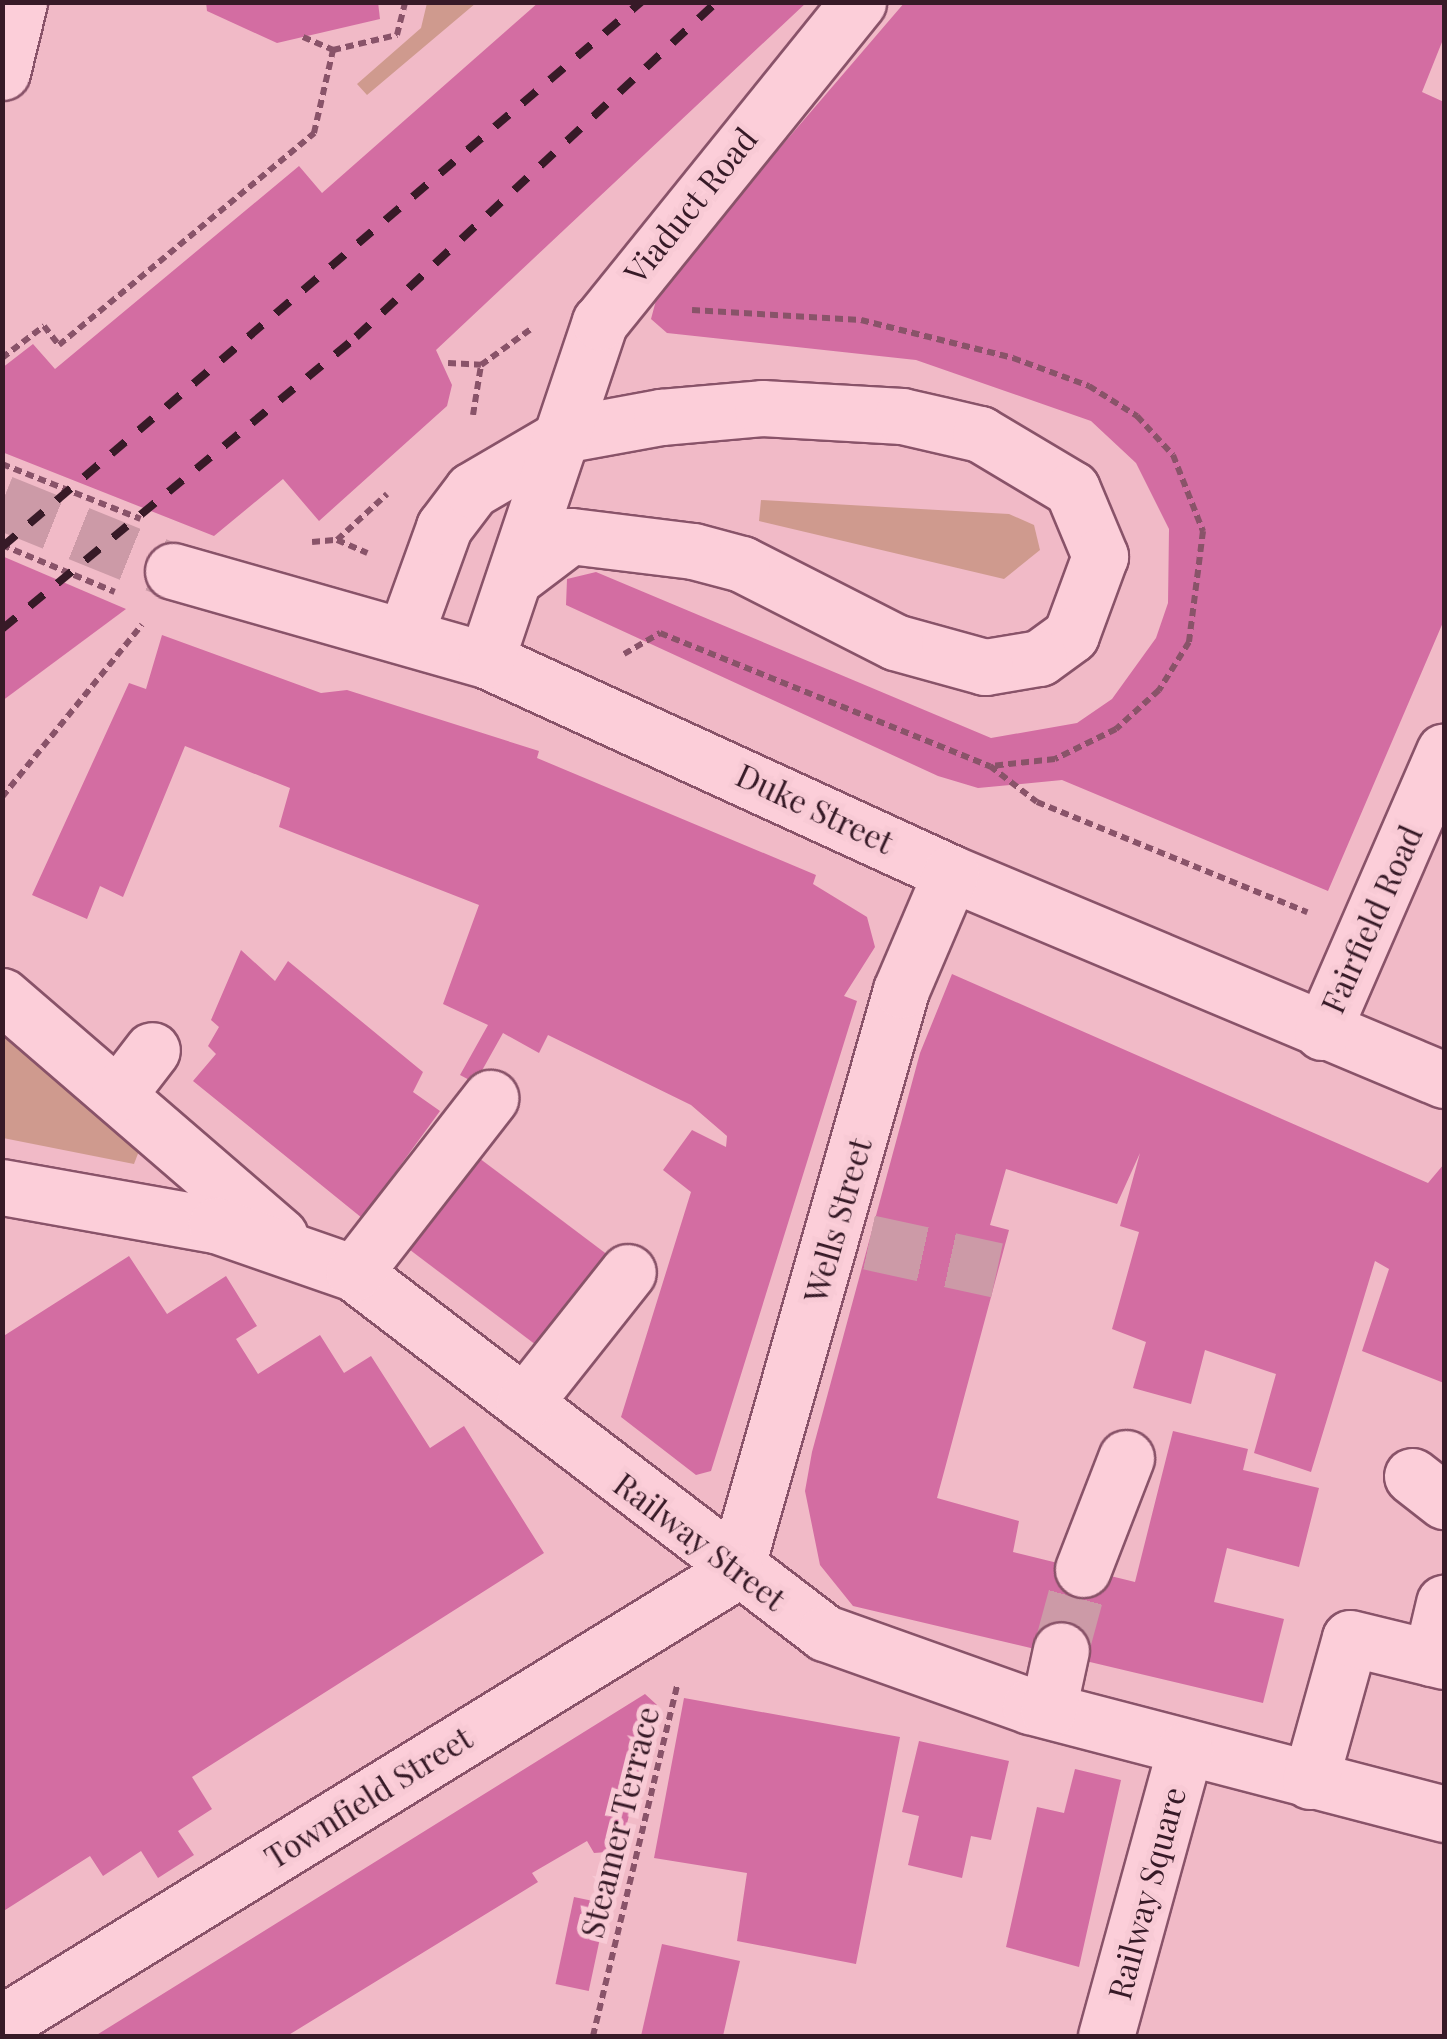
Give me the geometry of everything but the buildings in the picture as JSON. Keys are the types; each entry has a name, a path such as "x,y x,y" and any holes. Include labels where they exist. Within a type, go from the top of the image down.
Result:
{"street":[{"path":"2,72 19,2"},
{"name":"Viaduct Road","path":"486,660 612,302 858,2"},
{"path":"405,635 444,527 472,490 568,434 762,408 902,416 980,434 1072,489 1100,556 1093,593 1071,635 1039,658 985,668 896,642 742,564 619,537 570,536 516,577"},
{"name":"Duke Street","path":"163,568 486,660 951,872 1322,1032 1444,1080"},
{"name":"Fairfield Road","path":"1322,1032 1444,751"},
{"name":"Wells Street","path":"735,1572 851,1238 901,990 951,872"},
{"path":"2,996 120,1093 289,1243"},
{"path":"120,1093 152,1050"},
{"path":"354,1272 490,1098"},
{"name":"Railway Street","path":"2,1187 289,1243 354,1272 735,1572 824,1633 1048,1710 1185,1750 1444,1814"},
{"path":"524,1403 628,1272"},
{"path":"1083,1569 1126,1458"},
{"name":"Townfield Street","path":"2,2023 735,1572"},
{"path":"1310,1781 1350,1638 1438,1659 1444,1604"},
{"path":"1048,1710 1061,1650"},
{"name":"Railway Square","path":"1106,2036 1185,1750"}],"path":[{"path":"304,37 333,50 397,35 405,2"},
{"path":"2,358 44,326 59,345 314,133 333,50"},
{"path":"448,363 481,364"},
{"path":"2,464 163,568"},
{"path":"2,545 163,568"},
{"path":"2,797 117,648 163,568"},
{"path":"605,649 622,655 660,633 990,766 1037,802 1364,935"},
{"name":"Steamer Terrace","path":"593,2036 678,1682 648,1624"}],"shaded area":[{"path":"427,3 476,3 367,95 357,84 421,28"},
{"path":"761,500 1009,514 1034,525 1040,550 1004,579 759,521"},
{"path":"2,1035 139,1151 134,1164 3,1138"}],"tunnel":[{"path":"2,502 173,571"},
{"path":"869,1242 997,1270"},
{"path":"1061,1650 1083,1569"}],"railway":[{"path":"2,547 641,2"},
{"path":"2,629 356,337 717,2"}]}
